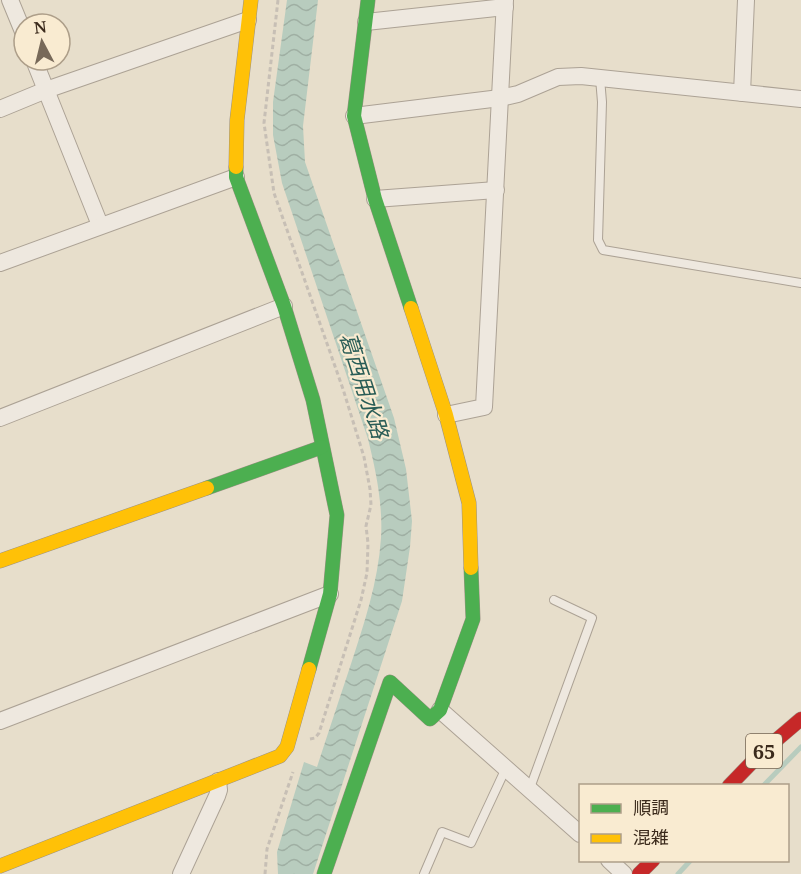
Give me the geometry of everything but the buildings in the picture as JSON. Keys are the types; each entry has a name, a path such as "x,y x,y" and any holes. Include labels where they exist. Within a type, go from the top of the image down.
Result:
{"street":[{"path":"0,866 218,781 285,752 330,594 337,515 313,400 284,306 236,177 237,120 251,0"},
{"path":"324,874 390,682 430,718 440,711 473,619 469,503 446,415 375,199 354,116 368,0"},
{"path":"742,93 746,0"},
{"path":"366,22 505,4 484,407 446,415"},
{"path":"0,109 46,90 248,20"},
{"path":"39,72 100,225"},
{"path":"354,116 500,98 518,94 558,77 600,78 801,99"},
{"path":"0,263 236,177"},
{"path":"375,199 496,190"},
{"path":"0,418 284,306"},
{"path":"0,561 322,447"},
{"path":"0,721 330,594"},
{"path":"440,711 579,833"},
{"name":"65","path":"731,784 760,754 801,720"},
{"path":"181,874 217,796 218,781"},
{"path":"610,862 624,874"},
{"path":"639,874 652,862"}],"lane":[{"path":"600,78 602,102 598,240 603,250 801,283"},
{"path":"530,788 592,618 554,600"},
{"path":"424,874 442,832 471,843 507,768"}],"path":[{"path":"265,874 267,849 296,764"}],"water":[{"name":"葛西用水路","path":"287,0 318,0 303,126 305,162 394,418 406,469 412,521 402,601 313,874 278,874 277,852 304,762 317,767 370,603 379,555 381,513 368,439 282,183 273,135 273,102"}],"waterway":[{"path":"765,784 801,747"},
{"path":"678,874 689,862"}],"traffic: fast":[{"path":"368,0 354,116 375,199 411,308"},
{"path":"236,167 236,177 284,306 313,400 337,515 330,594 309,669"},
{"path":"207,488 322,447"},
{"path":"324,874 390,682 430,719 440,710 473,619 471,568"}],"traffic: slow":[{"path":"236,167 237,120 251,0"},
{"path":"411,308 446,415 469,503 471,568"},
{"path":"0,561 207,488"},
{"path":"0,866 280,756 287,747 309,669"}],"traffic: jam":[{"path":"731,784 760,754 801,719"},
{"path":"639,874 651,862"}]}
